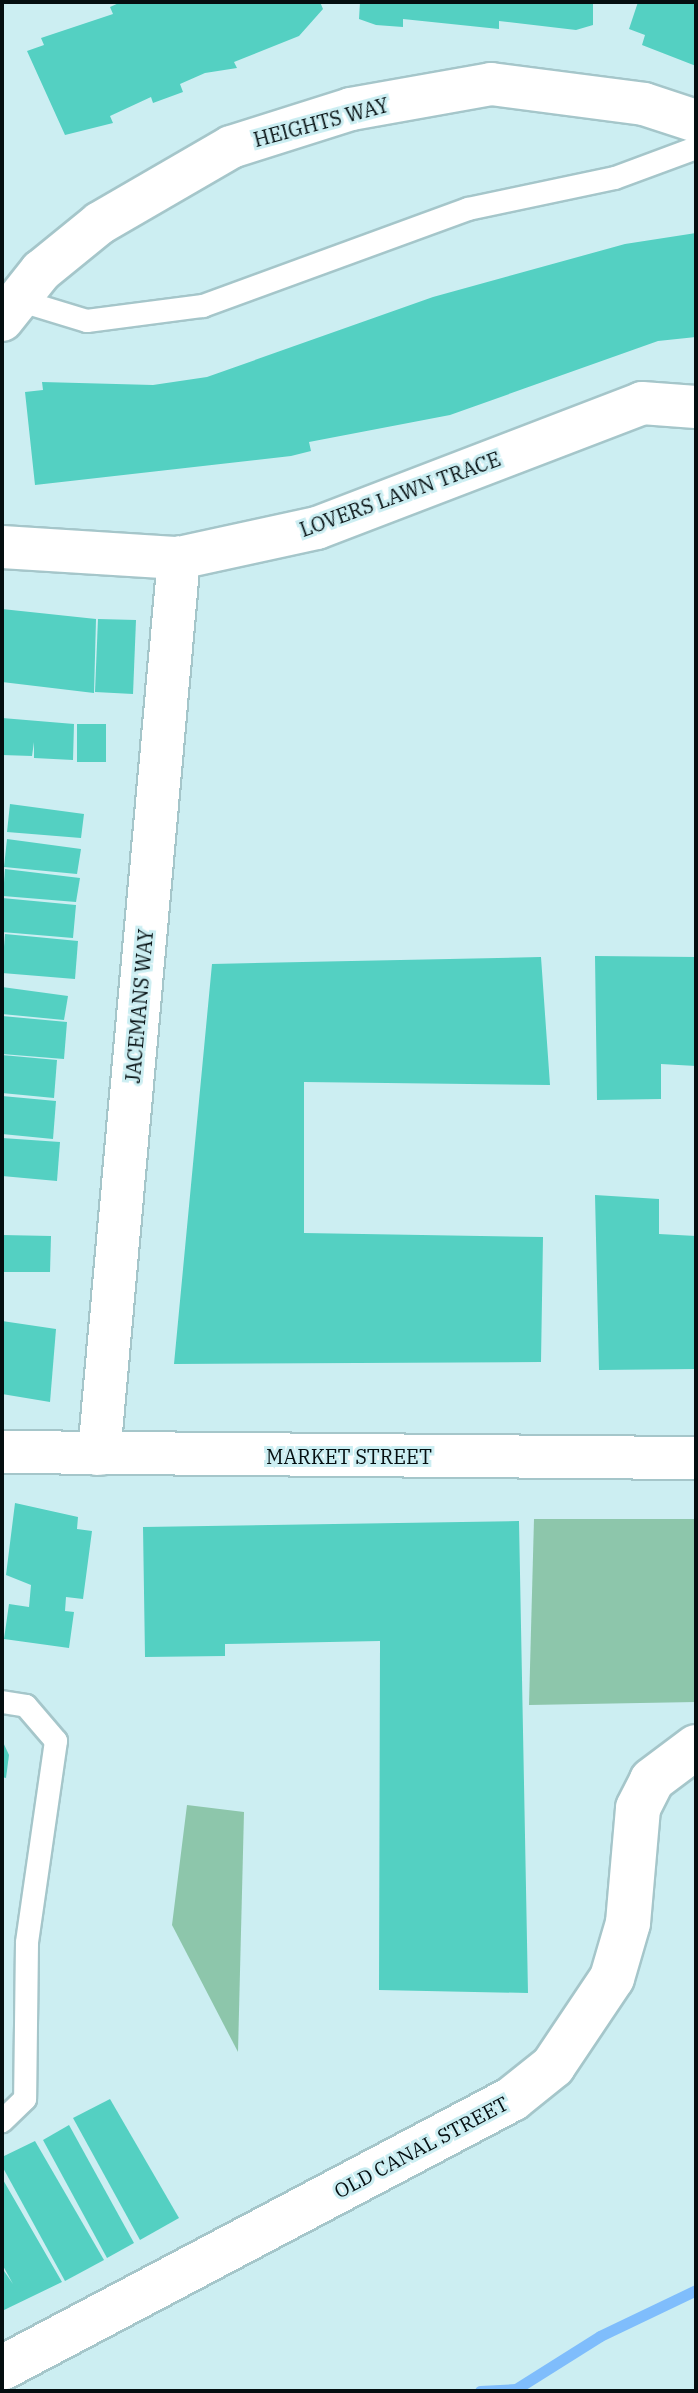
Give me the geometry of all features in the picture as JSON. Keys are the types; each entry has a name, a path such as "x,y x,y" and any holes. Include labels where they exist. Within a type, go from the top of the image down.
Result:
{"street":[{"name":"HEIGHTS WAY","path":"7,298 100,223 231,147 351,109 491,84 644,104 696,121"},
{"name":"LOVERS LAWN TRACE","path":"2,547 179,558 317,528 642,403 696,407"},
{"name":"JACEMANS WAY","path":"99,1454 179,558"},
{"name":"MARKET STREET","path":"2,1452 696,1458"},
{"name":"OLD CANAL STREET","path":"2,2368 512,2099 553,2066 612,1978 628,1923 638,1808 652,1780 696,1747"}],"lane":[{"path":"7,298 87,321 203,306 468,209 615,178 696,148"},
{"path":"2,1702 26,1706 56,1741 27,1943 25,2099 2,2121"}],"green space":[{"path":"534,1519 696,1519 696,1702 529,1705"},
{"path":"187,1805 244,1812 238,2052 172,1925"}],"building":[{"path":"121,2 320,2 323,9 299,36 234,62 237,68 205,73 180,84 183,92 153,103 151,97 110,116 113,123 65,135 27,51 44,45 41,38 113,14 110,7"},
{"path":"360,2 593,2 593,25 576,30 499,21 499,29 403,19 403,27 376,25 359,19"},
{"path":"638,2 696,2 696,66 642,45 645,35 629,29"},
{"path":"696,233 696,337 658,341 450,415 309,442 311,451 291,456 35,485 25,392 43,390 42,382 153,385 207,377 433,297 625,244"},
{"path":"2,609 96,619 94,693 2,682"},
{"path":"98,619 136,620 133,694 95,692"},
{"path":"2,718 74,724 73,760 34,758 34,742 32,756 2,755"},
{"path":"77,724 106,724 106,762 77,762"},
{"path":"10,804 84,814 81,838 7,832"},
{"path":"7,839 81,849 77,874 4,867"},
{"path":"5,869 80,878 76,902 3,896"},
{"path":"2,898 76,905 73,938 2,932"},
{"path":"5,934 78,941 75,979 2,973"},
{"path":"595,956 696,957 696,1066 661,1064 661,1099 597,1100"},
{"path":"541,957 550,1085 304,1082 304,1233 543,1237 541,1362 174,1364 212,964"},
{"path":"2,987 68,996 64,1020 2,1014"},
{"path":"2,1016 67,1022 64,1059 2,1054"},
{"path":"2,1055 57,1060 54,1098 2,1093"},
{"path":"2,1096 56,1101 53,1139 2,1134"},
{"path":"2,1138 60,1142 57,1181 2,1176"},
{"path":"595,1195 659,1199 659,1234 696,1236 696,1369 599,1370"},
{"path":"2,1235 51,1236 50,1272 2,1272"},
{"path":"2,1321 56,1329 50,1402 2,1394"},
{"path":"15,1503 78,1517 77,1529 92,1531 83,1599 66,1597 65,1611 74,1612 69,1648 4,1639 9,1604 29,1607 31,1585 6,1575"},
{"path":"519,1521 528,1993 379,1990 380,1641 225,1644 225,1656 145,1657 143,1527"},
{"path":"2,1740 9,1755 6,1778 2,1777"},
{"path":"110,2099 179,2218 140,2240 73,2118"},
{"path":"69,2125 134,2243 107,2258 43,2140"},
{"path":"35,2141 104,2260 65,2281 2,2166 2,2157"},
{"path":"2,2178 62,2282 2,2311 2,2268 13,2284 2,2264"}],"waterway":[{"path":"480,2391 516,2389 600,2336 696,2290"}]}
